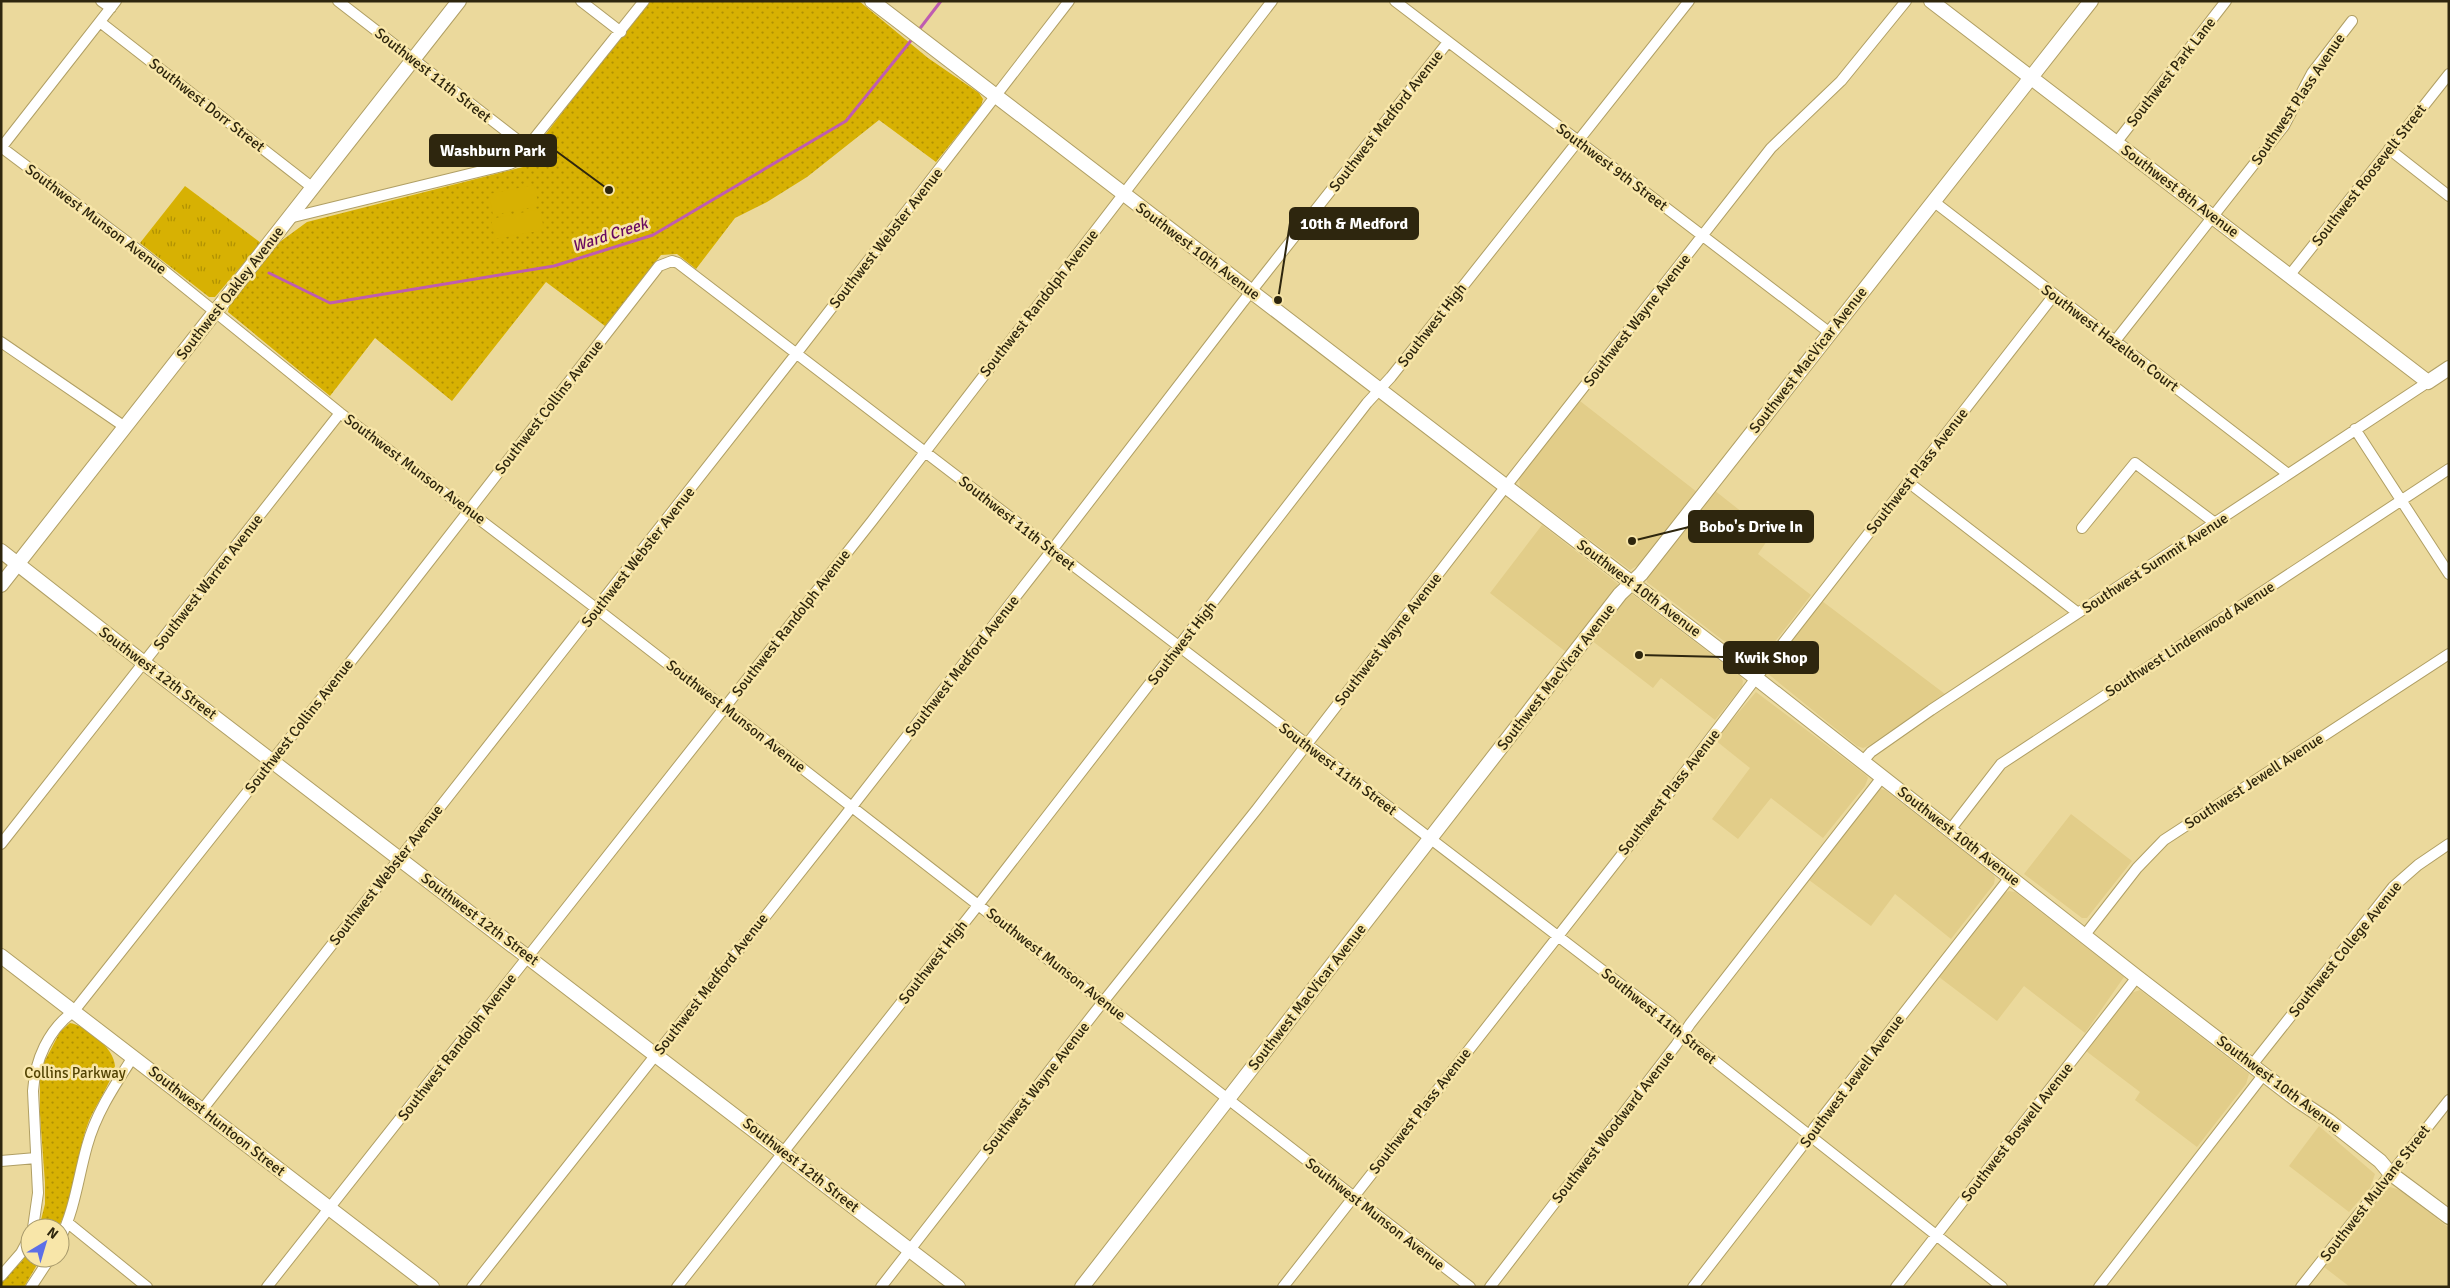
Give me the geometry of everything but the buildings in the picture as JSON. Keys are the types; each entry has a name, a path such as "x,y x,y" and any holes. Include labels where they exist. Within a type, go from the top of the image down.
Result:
{"main road":[{"name":"Southwest Oakley Avenue","path":"1,585 459,1"},
{"name":"Southwest 10th Avenue","path":"872,1 1632,582 2011,876 2137,977 2329,1121 2380,1162 2390,1173 2449,1217"},
{"name":"Southwest 8th Avenue","path":"1931,1 2428,382"},
{"name":"Southwest MacVicar Avenue","path":"1082,1287 1620,594 1632,582 1830,333 2091,1"},
{"name":"Southwest Summit Avenue","path":"2428,382 2449,368"},
{"name":"Southwest 12th Street","path":"1,551 144,663 958,1287"},
{"name":"Southwest Huntoon Street","path":"1,956 432,1287"}],"street":[{"path":"1,147 113,5 101,1"},
{"name":"Southwest 11th Street","path":"338,1 528,148"},
{"path":"581,1 621,32"},
{"path":"289,218 510,164 521,157 644,1"},
{"name":"Southwest Webster Avenue","path":"202,1110 399,858 598,609 1069,1"},
{"name":"Southwest Randolph Avenue","path":"267,1287 924,452 1272,1"},
{"name":"Southwest 9th Street","path":"1395,1 1830,333"},
{"name":"Southwest High","path":"677,1287 979,904 1379,390 1689,1"},
{"name":"Southwest Wayne Avenue","path":"881,1287 1307,745 1506,486 1771,148 1841,81 1906,1"},
{"name":"Southwest Park Lane","path":"2116,143 2226,1"},
{"name":"Southwest Plass Avenue","path":"2115,341 2284,126 2312,73 2352,21"},
{"name":"Southwest Dorr Street","path":"100,22 313,188"},
{"name":"Southwest Medford Avenue","path":"472,1287 852,806 1448,42"},
{"name":"Southwest Roosevelt Street","path":"2289,276 2449,74"},
{"name":"Southwest Munson Avenue","path":"1,147 215,312 340,413 598,609 1104,1001 1227,1100 1470,1287"},
{"path":"2389,150 2449,196"},
{"name":"Southwest Hazelton Court","path":"1933,201 2288,474"},
{"name":"Southwest 11th Street","path":"668,261 678,263 1670,1022 1810,1136 2002,1287"},
{"name":"Southwest Collins Avenue","path":"35,1218 37,1209 33,1091 37,1062 54,1029 74,1011 659,266 668,261"},
{"name":"Southwest Plass Avenue","path":"1284,1287 1556,936 1642,829 1756,678 2054,295"},
{"path":"1,342 125,428"},
{"name":"Southwest Summit Avenue","path":"1863,761 1871,752 1931,710 2428,382"},
{"name":"Southwest Warren Avenue","path":"1,844 340,413"},
{"path":"2355,429 2449,574"},
{"path":"2082,528 2135,463 2215,524"},
{"name":"Southwest Lindenwood Avenue","path":"1950,830 2001,764 2449,468"},
{"path":"1908,482 2078,613"},
{"name":"Southwest Jewell Avenue","path":"2084,936 2137,868 2164,840 2449,654"},
{"name":"Southwest Woodward Avenue","path":"1490,1287 1883,776"},
{"name":"Southwest College Avenue","path":"2252,1065 2393,887 2418,864 2449,844"},
{"name":"Southwest Jewell Avenue","path":"1694,1287 1810,1136 1820,1120 2011,876"},
{"name":"Southwest Boswell Avenue","path":"1896,1287 2137,977"},
{"path":"69,1218 91,1134 110,1092 133,1057"},
{"path":"2098,1287 2264,1074"},
{"name":"Southwest Mulvane Street","path":"2301,1287 2449,1100"},
{"path":"1,1161 36,1158"},
{"path":"70,1225 147,1287"},
{"path":"1,1276 20,1254"},
{"path":"31,1287 43,1268"}],"shaded area":[{"path":"1580,401 1697,492 1640,564 1630,570 1520,487 1519,477"},
{"path":"1714,490 1771,535 1758,554 1811,595 1755,665 1647,582 1647,575"},
{"path":"1542,525 1618,584 1614,593 1566,652 1490,593"},
{"path":"1632,594 1741,677 1743,681 1742,687 1715,720 1661,678 1653,688 1591,640 1628,595"},
{"path":"1822,601 1945,694 1870,745 1863,748 1857,746 1767,673"},
{"path":"1756,692 1868,778 1865,786 1823,838 1771,798 1738,839 1712,819 1750,768 1715,740"},
{"path":"1877,790 1885,790 1993,874 1995,878 1994,884 1951,939 1895,894 1871,926 1809,880"},
{"path":"2071,814 2132,861 2087,918 2082,918 2024,874"},
{"path":"2009,891 2015,892 2124,977 2085,1033 2024,986 1997,1021 1939,977 2005,893"},
{"path":"2140,990 2249,1074 2246,1084 2197,1147 2135,1100 2140,1092 2086,1051 2131,993"},
{"path":"2319,1126 2375,1174 2370,1188 2349,1212 2289,1166"},
{"path":"2390,1187 2400,1190 2449,1228 2449,1287 2350,1287 2324,1267 2384,1191"}],"green space":[{"path":"648,1 859,1 928,58 979,93 983,99 981,106 936,162 879,120 807,177 767,202 735,218 696,269 677,254 661,255 605,326 546,282 452,401 375,338 330,396 228,312 230,303 277,244 307,222 527,166 545,135"},
{"path":"534,185 539,206 493,215 489,194"},
{"path":"185,186 261,243 215,297 209,297 140,243"},
{"path":"540,209 544,230 495,239 491,219"},
{"name":"Collins Parkway","path":"70,1023 84,1028 105,1045 110,1052 115,1066 113,1074 86,1129 72,1192 64,1216 63,1218 42,1218 45,1204 45,1183 40,1115 40,1070 60,1032"},
{"path":"20,1263 20,1268 35,1268 24,1287 1,1287 1,1283"}],"waterway":[{"name":"Ward Creek","path":"918,31 941,1"},
{"name":"Ward Creek","path":"269,273 330,303 554,266 653,235 846,121 913,38"}],"place":[{"name":"Washburn Park","path":"609,190"},
{"name":"10th & Medford","path":"1278,300"},
{"name":"Bobo's Drive In","path":"1632,541"},
{"name":"Kwik Shop","path":"1639,655"}]}
